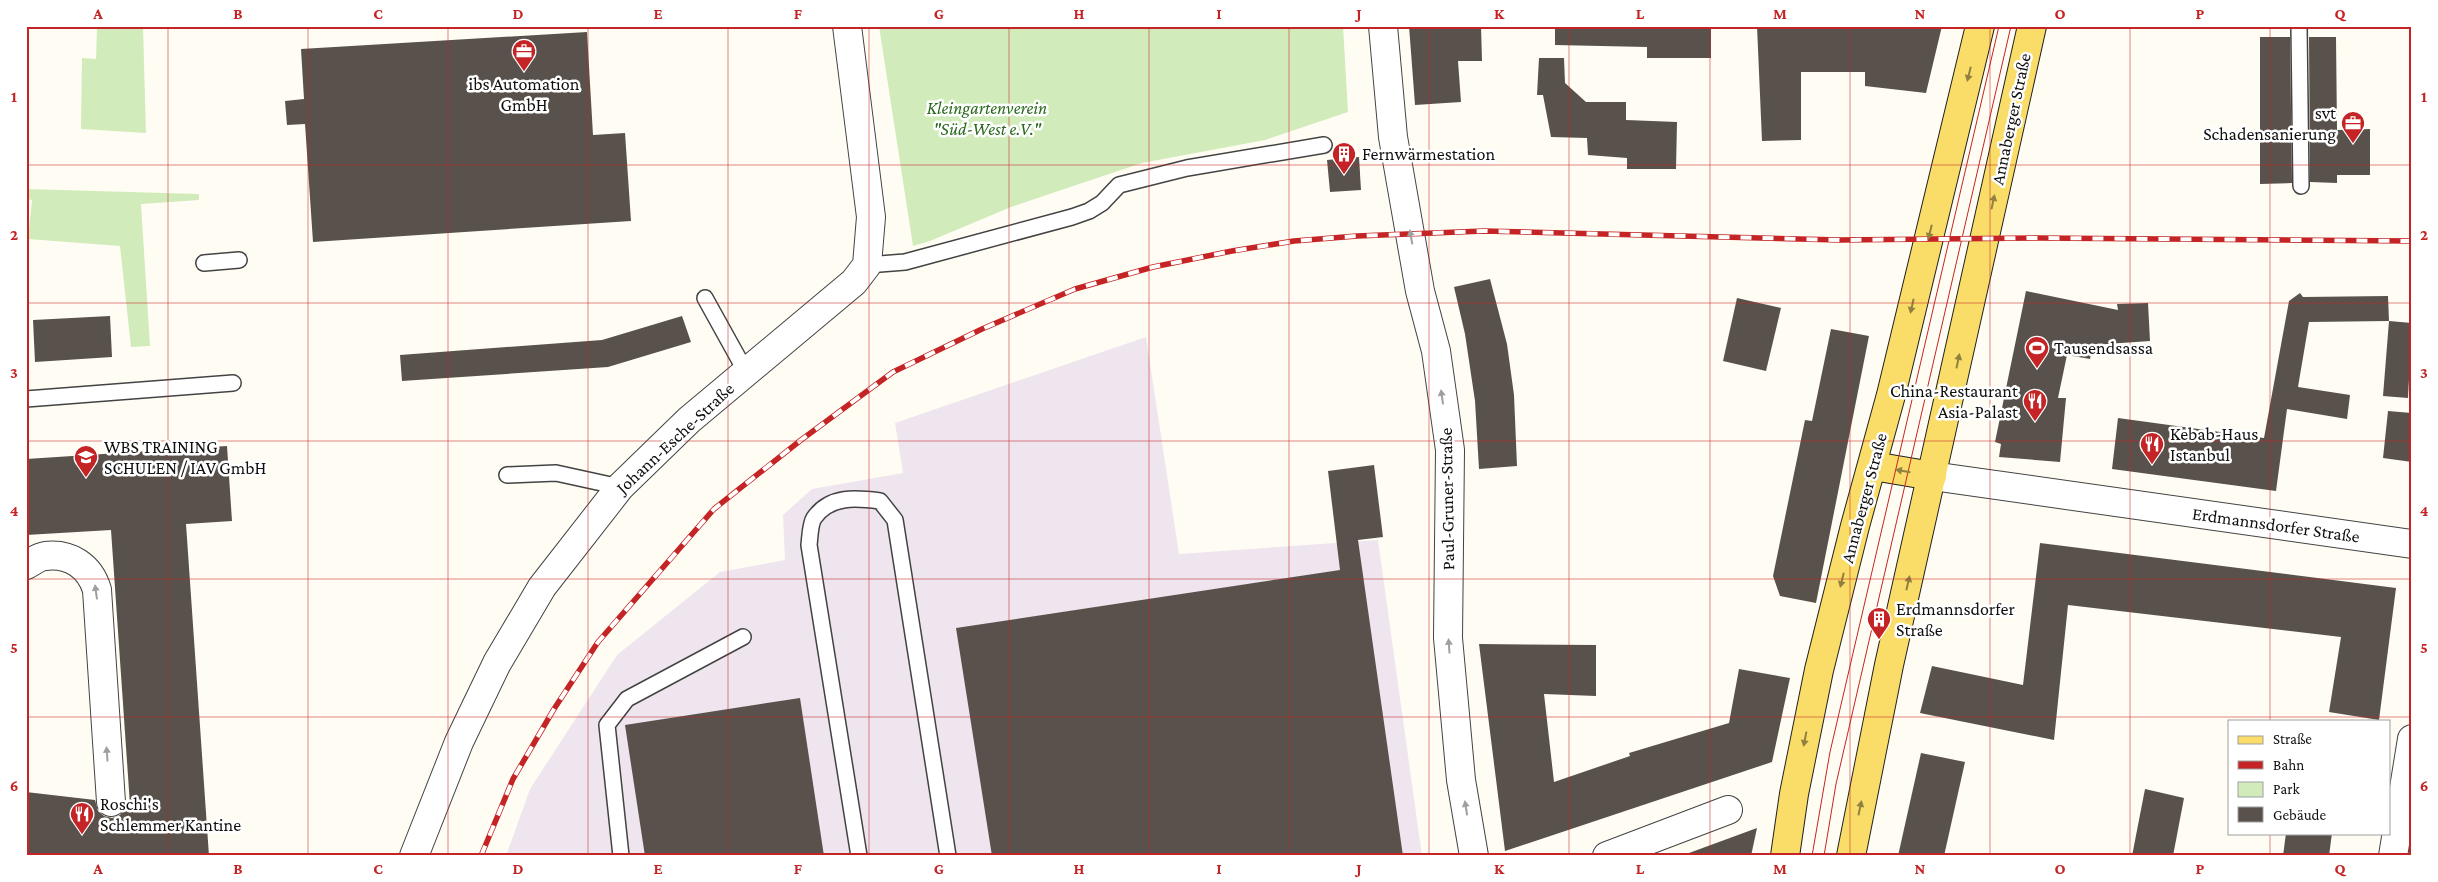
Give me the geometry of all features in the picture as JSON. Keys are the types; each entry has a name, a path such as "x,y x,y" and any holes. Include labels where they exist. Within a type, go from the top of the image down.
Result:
{"main road":[{"name":"Annaberger Straße","path":"1785,856 1794,794 1819,670 1855,526 1873,466 1980,26"},
{"name":"Annaberger Straße","path":"1851,856 1889,665 2032,26"},
{"name":"Erdmannsdorfer Straße","path":"1873,466 1932,476"}],"street":[{"path":"847,26 871,217 867,265"},
{"name":"Paul-Gruner-Straße","path":"1383,26 1393,136 1420,290 1436,351 1450,450 1448,638 1461,780 1474,856"},
{"name":"Johann-Esche-Straße","path":"414,856 459,742 497,663 542,588 620,488 689,420 854,282 867,265"},
{"name":"Erdmannsdorfer Straße","path":"1932,476 2412,544"},
{"path":"26,565 43,556 65,557 77,562 93,576 97,590 111,802"},
{"path":"2393,856 2412,739"},
{"path":"1607,856 1728,810"}],"lane":[{"path":"2299,26 2301,186"},
{"path":"867,265 905,262 1072,217 1089,211 1102,203 1119,185 1188,168 1324,145"},
{"path":"204,263 239,260"},
{"path":"705,298 746,372"},
{"path":"26,399 233,384"},
{"path":"507,475 556,472 620,488"},
{"path":"859,856 809,545 814,518 834,502 856,498 880,502 895,520 948,856"},
{"path":"621,856 607,725 627,699 743,638"}],"shaded area":[{"path":"1146,337 1179,554 1378,540 1422,856 506,856 530,789 617,655 720,572 785,560 783,515 812,489 903,473 895,423"}],"green space":[{"name":"Kleingartenverein \"Süd-West e.V.\"","path":"879,26 1343,26 1348,112 1265,140 1142,163 1011,207 930,241 913,246"},
{"path":"97,28 143,28 146,133 81,129 82,58 96,59"},
{"path":"26,189 199,194 199,200 141,204 150,346 131,347 120,246 28,239 32,200 26,199"}],"building":[{"path":"1409,26 1481,26 1482,61 1458,61 1461,102 1415,105"},
{"path":"1555,26 1711,26 1711,58 1647,58 1647,47 1555,45"},
{"path":"1757,26 1942,26 1926,93 1865,86 1865,72 1801,72 1801,140 1762,141"},
{"path":"587,32 593,135 625,133 631,221 313,242 305,124 287,125 285,101 304,99 301,49"},
{"path":"2260,37 2290,37 2292,183 2260,184"},
{"path":"2309,37 2336,37 2337,130 2370,129 2370,175 2337,175 2337,183 2310,182"},
{"path":"1539,58 1564,58 1565,83 1586,102 1626,102 1626,120 1677,122 1676,169 1627,169 1627,158 1588,155 1587,138 1551,137 1543,95 1537,95"},
{"name":"Fernwärmestation","path":"1359,157 1361,190 1330,192 1327,160"},
{"path":"1490,279 1507,344 1514,395 1517,466 1479,469 1475,401 1465,334 1454,287"},
{"path":"2026,291 2118,310 2117,304 2148,303 2150,341 2093,345 2090,359 2067,355 2058,398 2066,398 2060,462 1999,457 2001,444 1995,442"},
{"path":"2300,293 2303,297 2388,296 2389,321 2309,322 2298,387 2350,395 2347,419 2287,409 2276,491 2112,469 2118,418 2264,438 2289,301"},
{"path":"1737,298 1781,308 1766,371 1723,361"},
{"path":"110,316 112,357 35,362 33,320"},
{"path":"682,316 691,342 608,367 402,381 400,355 602,340"},
{"path":"2389,321 2412,323 2408,398 2383,396"},
{"path":"1831,329 1869,336 1816,603 1780,596 1773,576 1805,420 1812,421"},
{"path":"2388,411 2412,413 2412,462 2383,458"},
{"path":"227,446 232,521 186,524 209,856 26,856 26,792 95,800 98,811 104,816 112,818 120,815 126,805 130,805 111,530 26,535 26,459"},
{"path":"1374,465 1383,537 1358,540 1403,856 992,856 956,628 1340,570 1328,471"},
{"path":"2040,543 2396,588 2379,720 2329,712 2341,637 2068,605 2054,740 1920,713 1932,666 2023,685"},
{"path":"1479,644 1596,645 1596,696 1544,694 1554,782 1630,756 1629,753 1729,723 1739,669 1790,678 1772,762 1505,851"},
{"path":"800,698 824,856 645,856 625,725"},
{"path":"1921,753 1965,762 1944,856 1898,856"},
{"path":"2145,789 2184,798 2173,856 2132,856"},
{"path":"1757,828 1751,856 1689,856 1689,853"},
{"path":"2286,834 2332,834 2329,856 2283,856"}],"tram line":[{"path":"1812,856 1830,752 1999,26"},
{"path":"1824,856 1836,784 2011,26"}],"railway":[{"path":"481,856 513,779 554,709 598,642 714,509 801,440 893,372 982,329 1075,289 1153,267 1294,241 1357,236 1484,231 1840,240 2038,238 2412,241"}],"place":[{"name":"ibs Automation GmbH","path":"524,72"},
{"name":"svt Schadensanierung","path":"2353,144"},
{"name":"Fernwärmestation","path":"1344,175"},
{"name":"Tausendsassa","path":"2037,369"},
{"name":"China-Restaurant Asia-Palast","path":"2035,422"},
{"name":"Kebab-Haus Istanbul","path":"2152,465"},
{"name":"WBS TRAINING SCHULEN / IAV GmbH","path":"86,478"},
{"name":"Erdmannsdorfer Straße","path":"1879,640"},
{"name":"Roschi's Schlemmer Kantine","path":"82,835"}]}
